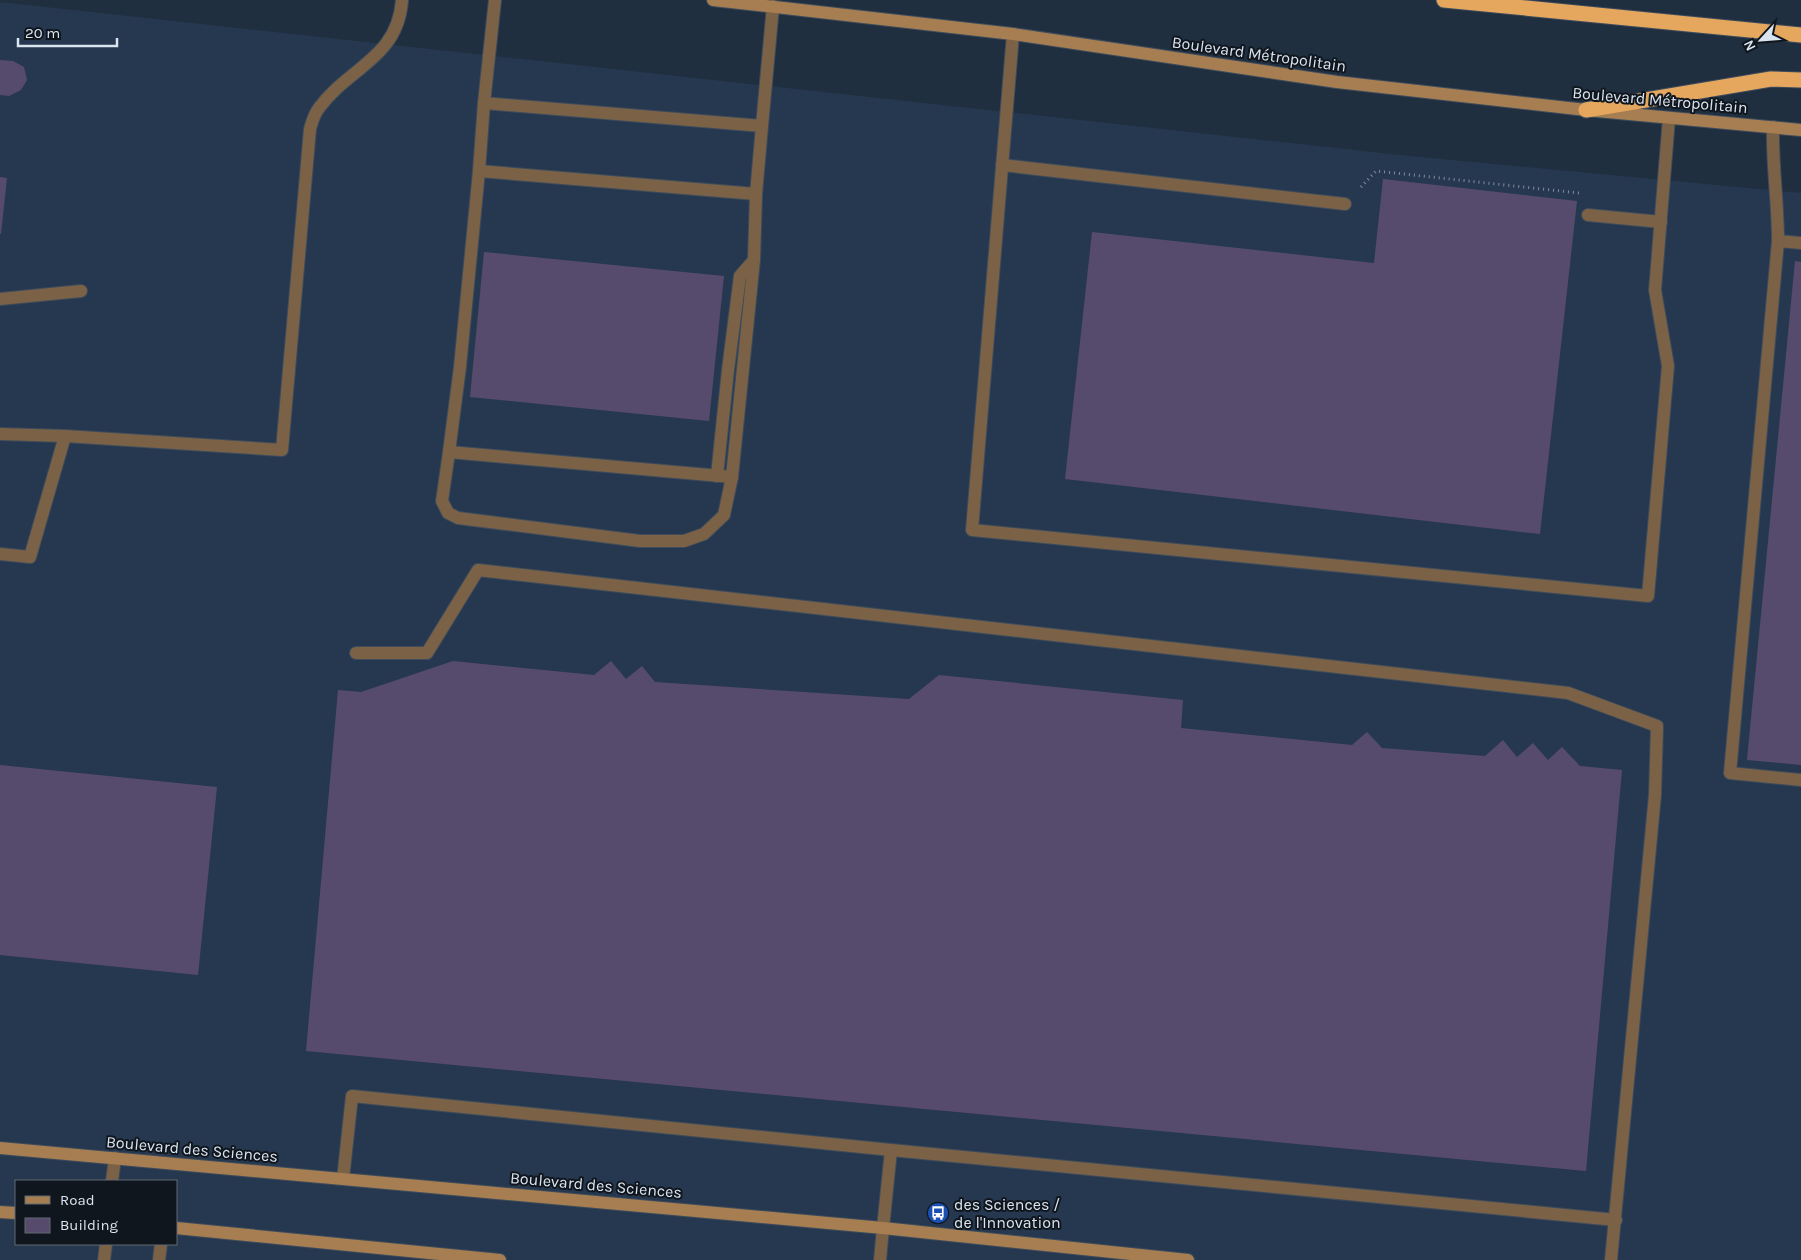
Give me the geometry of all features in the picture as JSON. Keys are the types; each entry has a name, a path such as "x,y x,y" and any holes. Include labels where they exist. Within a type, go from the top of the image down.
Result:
{"highway":[{"path":"1444,0 1801,35"},
{"path":"1586,110 1771,78 1801,80"}],"street":[{"path":"0,434 65,436 282,450 310,129 318,109 333,92 384,49 396,29 402,13 402,0"},
{"path":"494,0 460,367 442,501 448,513 458,518 640,541 684,541 704,534 724,515 732,477 754,260 756,194 773,6"},
{"name":"Boulevard Métropolitain","path":"713,0 1013,34 1328,81 1586,110 1801,130"},
{"path":"1013,34 972,530 1648,596 1668,366 1655,290 1669,118"},
{"path":"484,103 762,126"},
{"path":"1773,127 1772,156 1778,208 1778,241 1730,773 1801,780"},
{"path":"1002,165 1345,204"},
{"path":"479,171 756,194"},
{"path":"1588,215 1661,222"},
{"path":"1778,241 1801,243"},
{"path":"717,476 721,427 740,276 754,260"},
{"path":"0,299 81,291"},
{"path":"0,554 30,557 65,436"},
{"path":"449,452 732,477"},
{"path":"356,653 427,653 478,570 1568,693 1657,726 1655,795 1611,1260"},
{"path":"343,1179 352,1096 1616,1220"},
{"name":"Boulevard des Sciences","path":"0,1148 883,1228 1188,1260"},
{"path":"880,1260 892,1150"},
{"path":"112,1180 115,1158"},
{"path":"0,1212 15,1213"},
{"path":"178,1228 500,1260"},
{"path":"104,1260 106,1245"},
{"path":"159,1260 160,1245"}],"path":[{"path":"1376,172 1584,193"}],"shaded area":[{"path":"0,2 1410,156 1801,193 1801,1260 0,1260"}],"building":[{"path":"0,60 13,61 24,67 27,80 21,90 9,96 0,95"},
{"path":"0,177 7,178 1,234 0,234"},
{"path":"1383,179 1577,201 1540,534 1065,479 1092,232 1374,263"},
{"path":"484,252 724,276 709,421 470,397"},
{"path":"1795,261 1801,262 1801,765 1747,760"},
{"path":"453,661 594,675 611,661 626,679 642,666 655,682 909,699 939,675 1183,700 1181,728 1352,745 1367,732 1382,748 1485,756 1503,740 1517,757 1533,743 1548,760 1562,747 1580,766 1622,770 1586,1171 306,1051 338,690 361,692"},
{"path":"0,765 217,787 198,975 0,955"}],"place":[{"name":"des Sciences / de l'Innovation","path":"938,1213"}]}
